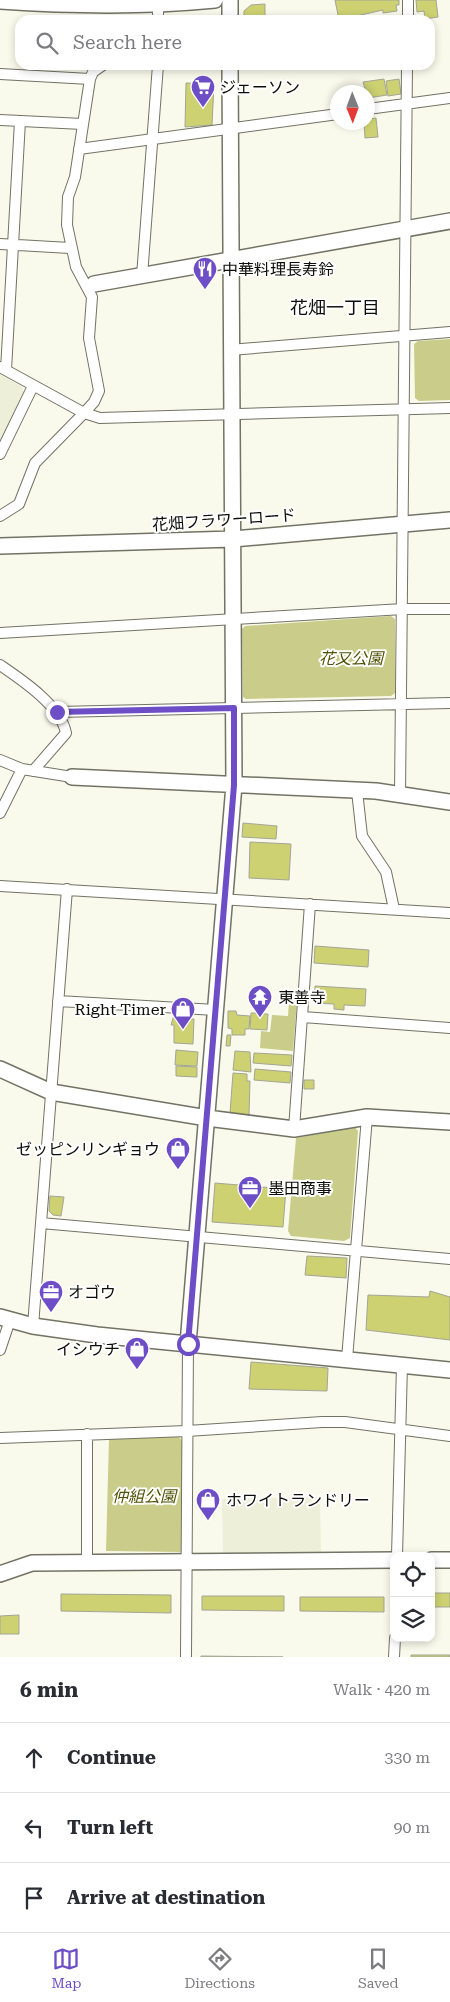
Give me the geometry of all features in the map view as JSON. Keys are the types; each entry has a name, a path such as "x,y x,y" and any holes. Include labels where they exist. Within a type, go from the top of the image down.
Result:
{"street":[{"path":"8,1 79,6 155,8 216,0"},
{"path":"230,0 230,15"},
{"path":"408,0 408,15"},
{"path":"0,516 19,504 35,463 94,402 99,391 89,338 92,297 90,285 76,267 70,248 67,225 68,197 73,187 90,79 96,70"},
{"path":"142,276 158,70"},
{"path":"186,1657 188,1344 234,785 233,538 230,414 230,70"},
{"path":"400,795 408,70"},
{"path":"0,74 90,79"},
{"path":"375,108 450,98"},
{"path":"79,149 330,115"},
{"path":"0,120 83,124"},
{"path":"20,121 14,245 3,369 84,413 100,418 450,408"},
{"path":"90,285 450,220"},
{"path":"0,244 70,248"},
{"path":"230,350 450,332"},
{"path":"0,454 33,386"},
{"name":"花畑フラワーロード","path":"0,546 233,538 450,520"},
{"path":"0,633 403,609 450,609"},
{"path":"0,665 17,677 57,712 66,732 27,770 0,814"},
{"path":"57,712 450,703"},
{"path":"0,760 27,770 72,778 357,791 450,802"},
{"path":"357,791 362,836 386,872 394,909"},
{"path":"0,886 450,912"},
{"path":"33,1326 67,889"},
{"path":"294,1129 310,904"},
{"path":"58,1001 216,1010"},
{"path":"303,1017 450,1028"},
{"path":"0,1069 50,1092 207,1118 294,1129 367,1117 450,1122"},
{"path":"347,1359 367,1117"},
{"path":"41,1223 450,1259"},
{"path":"0,1350 5,1318 33,1326 97,1335 450,1370"},
{"path":"396,1552 402,1365"},
{"path":"0,1438 187,1431 322,1422 400,1429 450,1436"},
{"path":"87,1562 88,1434"},
{"path":"0,1574 32,1563 390,1560"},
{"path":"435,1560 450,1560"},
{"path":"394,1642 394,1657"}],"shaded area":[{"path":"0,374 22,387 24,393 0,442"},
{"path":"320,1497 321,1553 223,1554 222,1499"}],"green space":[{"path":"450,339 450,400 419,401 415,398 414,344 418,341"},
{"name":"花又公園","path":"391,616 395,619 395,693 391,696 246,699 243,697 242,629 245,626"},
{"path":"289,1000 297,1001 293,1051 260,1048 261,1031 270,1032 272,1015 288,1016"},
{"path":"355,1127 358,1131 350,1238 344,1241 291,1236 288,1231 296,1138"},
{"name":"仲組公園","path":"178,1435 182,1441 181,1552 106,1551 109,1439"}],"building":[{"path":"335,0 399,0 399,5 396,5 397,11 383,13 383,10 361,15 338,15"},
{"path":"416,0 436,0 438,17 435,17 435,15 424,15 424,11 417,12"},
{"path":"265,4 265,15 244,15 244,11 251,5"},
{"path":"384,79 387,95 375,97 375,85 364,85 363,82"},
{"path":"399,79 401,94 388,96 386,81"},
{"path":"186,83 214,84 212,125 185,127"},
{"path":"375,118 378,137 365,138 364,130 375,130"},
{"path":"243,823 277,826 276,839 242,837"},
{"path":"250,842 291,844 289,880 249,878"},
{"path":"315,946 369,950 368,967 314,963"},
{"path":"315,986 366,989 365,1006 344,1005 344,1010 334,1009 334,1004 314,1003"},
{"path":"257,1009 263,1009 262,1014 268,1014 267,1030 250,1029 251,1013 256,1013"},
{"path":"228,1011 236,1011 237,1015 250,1016 249,1029 245,1029 245,1035 232,1035 232,1029 228,1028"},
{"path":"174,1015 189,1015 189,1019 194,1019 193,1044 174,1043 174,1025 171,1025"},
{"path":"227,1035 231,1035 230,1046 226,1046"},
{"path":"176,1050 198,1052 197,1066 175,1065"},
{"path":"235,1051 250,1052 251,1072 233,1070"},
{"path":"254,1053 292,1055 291,1066 253,1063"},
{"path":"176,1066 197,1067 197,1077 176,1076"},
{"path":"255,1069 291,1072 290,1083 254,1080"},
{"path":"233,1073 247,1074 247,1081 250,1081 249,1115 230,1113"},
{"path":"304,1080 314,1080 314,1089 304,1089"},
{"path":"215,1183 286,1189 283,1227 212,1222"},
{"path":"50,1196 64,1197 61,1216 53,1215 49,1211"},
{"path":"307,1256 347,1258 346,1278 305,1275"},
{"path":"430,1291 450,1297 450,1340 366,1330 368,1295 429,1297"},
{"path":"251,1362 328,1368 327,1391 249,1389"},
{"path":"435,1593 450,1593 450,1607 435,1607"},
{"path":"61,1594 171,1595 171,1613 61,1611"},
{"path":"202,1596 284,1596 284,1611 202,1610"},
{"path":"300,1597 384,1597 384,1612 300,1611"},
{"path":"19,1615 19,1634 0,1634 0,1616"},
{"path":"411,1655 450,1655 450,1657 411,1657"},
{"path":"201,1656 283,1657 201,1657"}],"place":[{"name":"ジェーソン","path":"203,108"},
{"name":"中華料理長寿鈴","path":"205,290"},
{"name":"東善寺","path":"260,1018"},
{"name":"Right Timer","path":"183,1030"},
{"name":"ゼッピンリンギョウ","path":"178,1170"},
{"name":"墨田商事","path":"250,1209"},
{"name":"オゴウ","path":"51,1313"},
{"name":"イシウチ","path":"137,1370"},
{"name":"ホワイトランドリー","path":"208,1521"}],"district":[{"name":"花畑一丁目","path":"335,307"}],"route":[{"path":"57,712 234,708 234,785 188,1344"}]}
